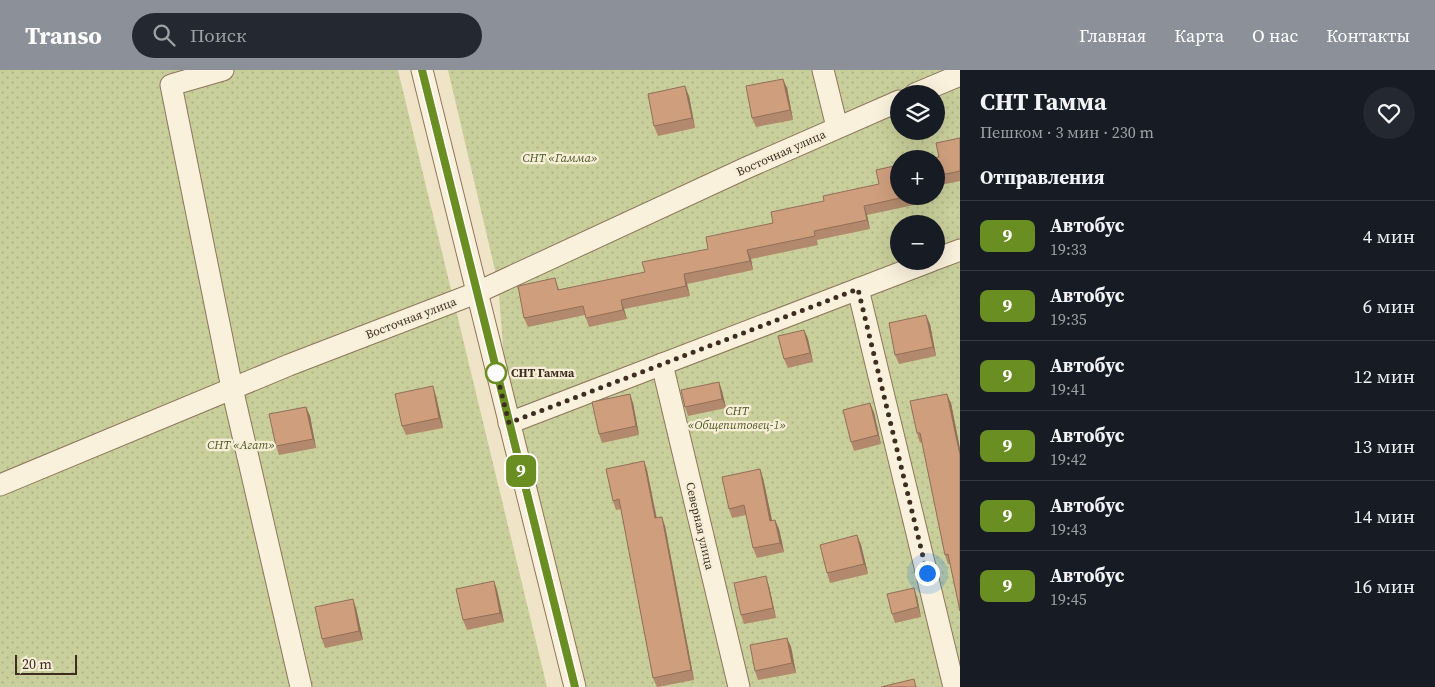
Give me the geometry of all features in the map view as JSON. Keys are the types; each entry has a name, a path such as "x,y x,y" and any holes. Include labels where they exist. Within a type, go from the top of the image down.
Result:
{"street":[{"path":"223,70 171,85 232,388 301,687"},
{"path":"422,70 575,687"},
{"path":"823,70 837,127"},
{"path":"936,85 960,75"},
{"name":"Восточная улица","path":"0,485 232,388 476,293 837,127 890,105"},
{"path":"945,256 960,250"},
{"path":"509,423 908,270"},
{"path":"858,289 954,687"},
{"name":"Северная улица","path":"662,364 739,687"}],"green space":[{"name":"СНТ «Агат»","path":"0,70 398,70 547,687 0,687"},
{"name":"СНТ «Общепитовец-1»","path":"448,70 960,70 960,687 575,687 509,423 498,283"}],"building":[{"path":"783,79 790,110 752,118 746,86"},
{"path":"685,86 692,118 654,126 648,94"},
{"path":"960,138 960,171 945,174 945,150 938,150 936,143"},
{"path":"890,167 890,200 864,206 867,220 814,231 815,236 747,250 750,261 684,274 686,286 621,300 623,310 586,318 583,306 524,318 518,286 555,278 558,290 645,272 642,262 708,249 706,237 773,223 771,212 824,201 823,196 879,184 876,170"},
{"path":"926,315 933,347 895,355 889,323"},
{"path":"804,330 810,353 784,359 778,336"},
{"path":"719,382 722,399 685,407 681,390"},
{"path":"433,386 439,418 402,426 395,394"},
{"path":"630,394 636,426 599,434 592,402"},
{"path":"947,394 960,455 960,611 948,554 945,555 920,433 917,433 910,401"},
{"path":"870,403 878,435 851,442 843,410"},
{"path":"306,407 313,439 276,446 269,414"},
{"path":"644,461 655,518 662,517 691,670 653,678 619,499 613,501 606,469"},
{"path":"760,469 770,521 775,520 780,543 753,548 744,505 729,509 722,477"},
{"path":"857,535 864,564 827,573 820,545"},
{"path":"766,576 773,608 741,615 734,583"},
{"path":"494,581 500,613 463,620 456,589"},
{"path":"914,588 918,607 892,614 887,594"},
{"path":"353,599 359,631 322,639 315,607"},
{"path":"787,638 792,663 755,671 750,645"},
{"path":"914,679 916,687 881,687"}],"bus line":[{"name":"9","path":"422,70 575,687"}],"place":[{"name":"СНТ Гамма","path":"496,373"}],"route":[{"path":"496,373 495,367 509,423 858,289 927,573"}],"park label":[{"name":"СНТ «Гамма»","path":"560,158"}]}
